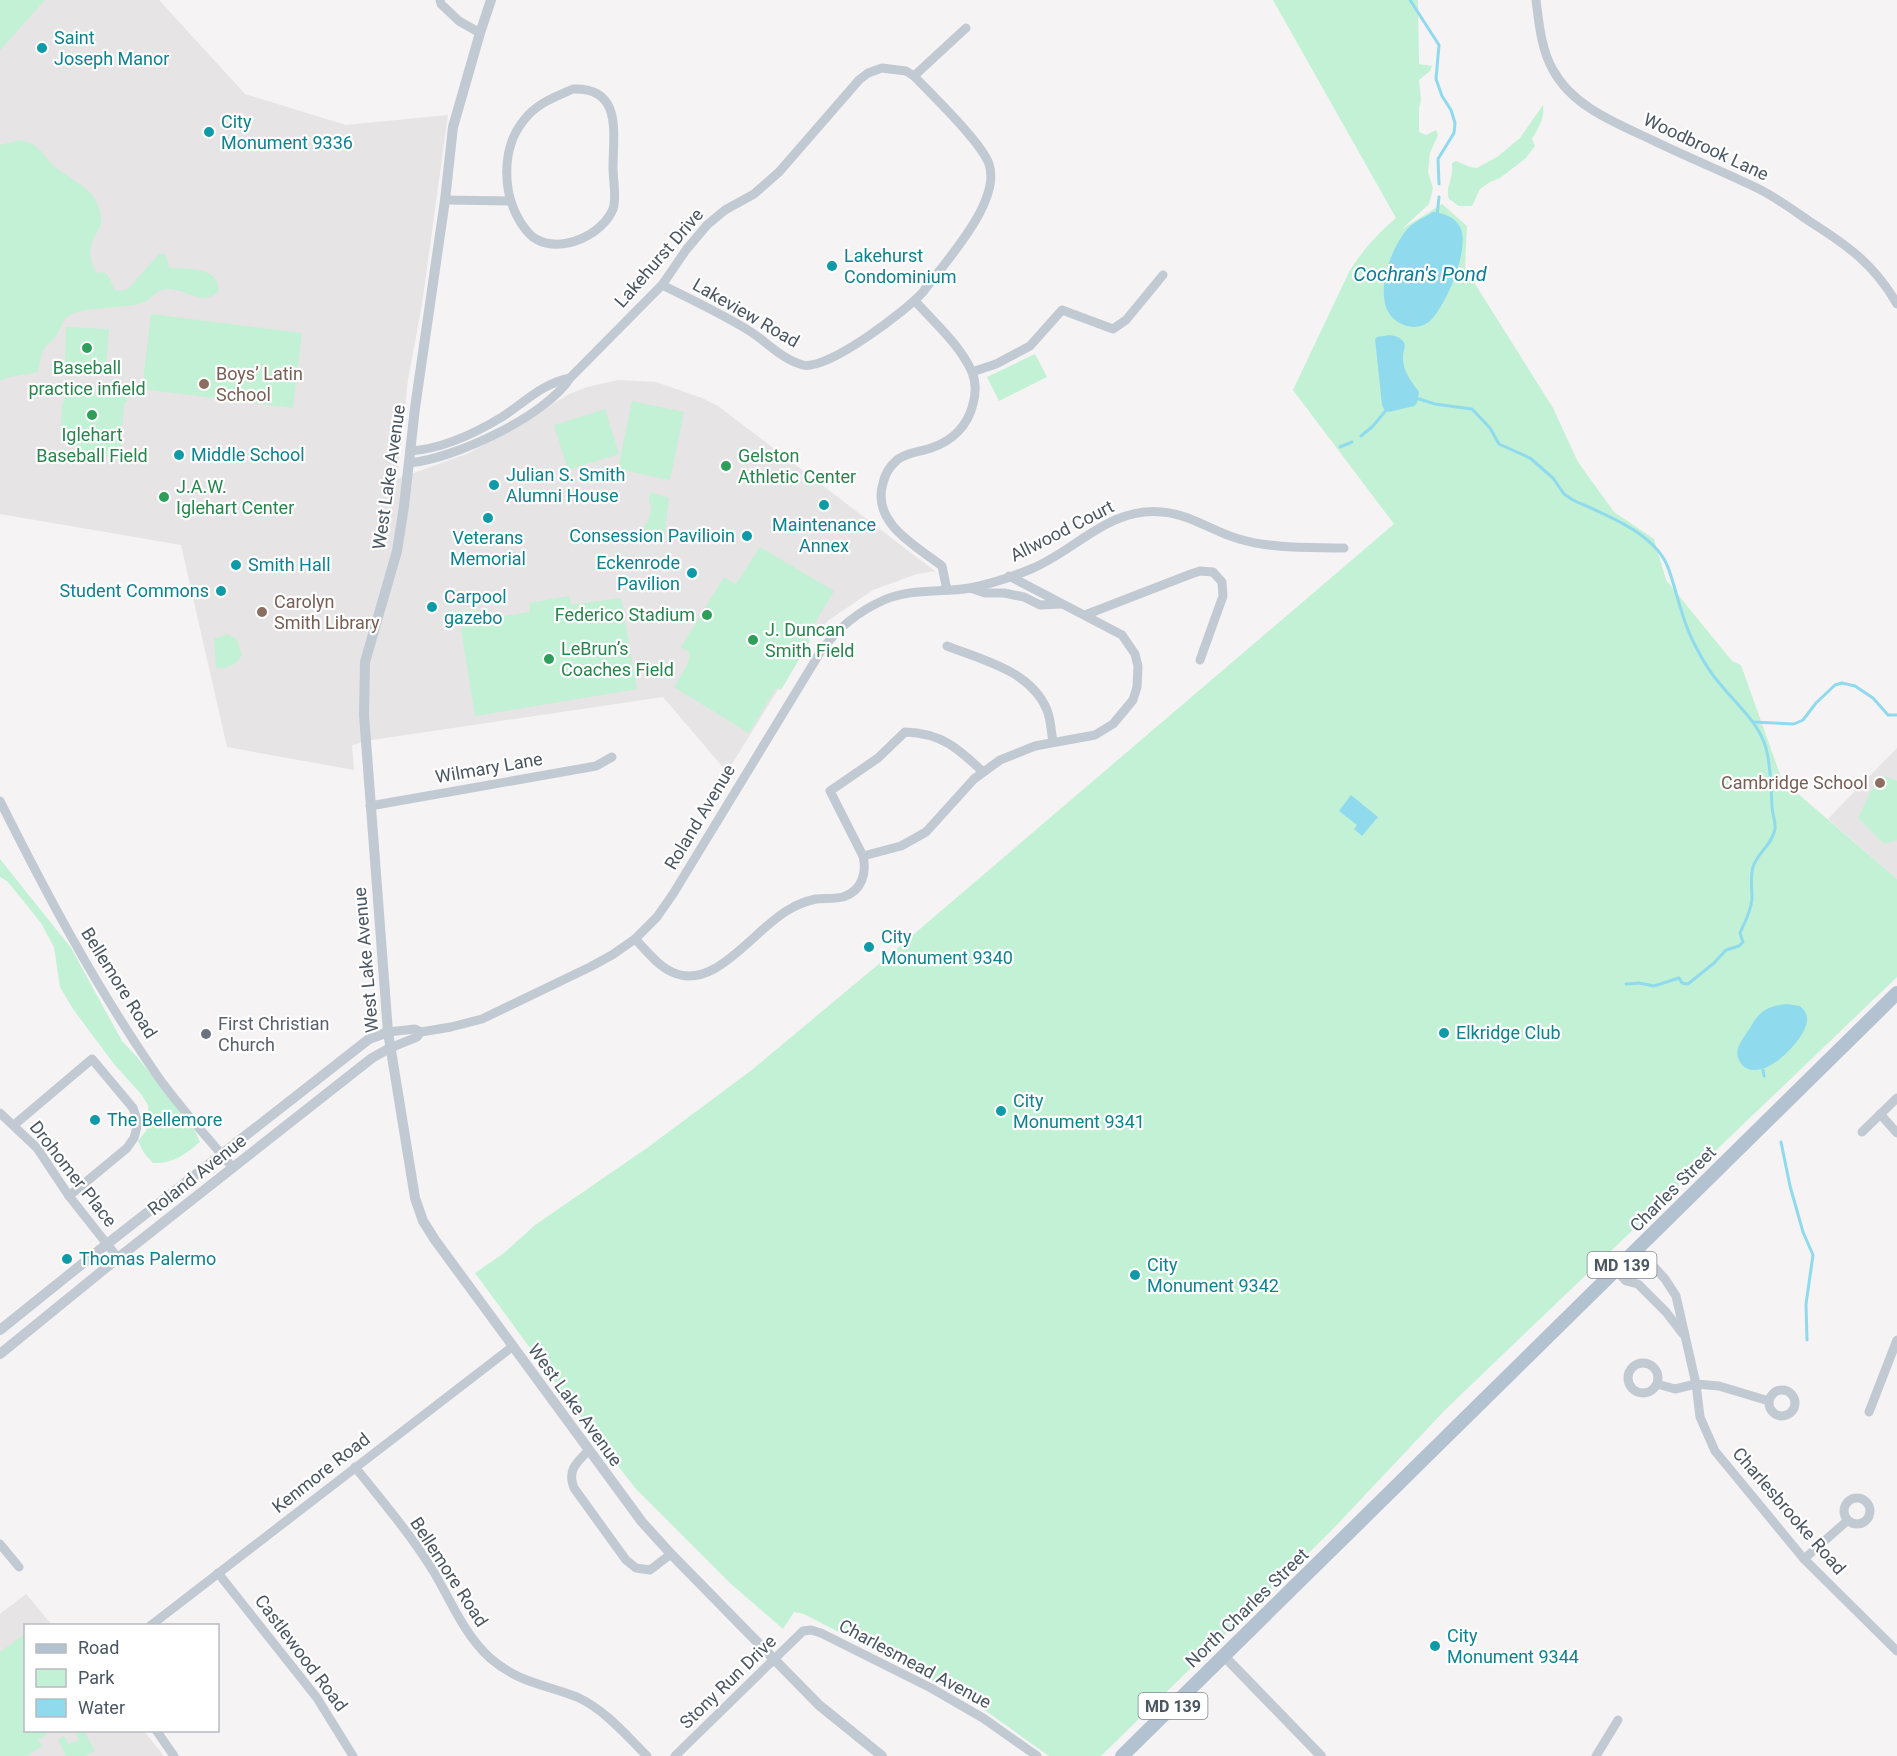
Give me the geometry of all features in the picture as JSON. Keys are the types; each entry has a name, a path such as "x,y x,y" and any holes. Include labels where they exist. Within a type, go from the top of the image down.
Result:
{"main road":[{"name":"Charles Street","path":"1346,1537 1897,993"},
{"name":"North Charles Street","path":"1122,1756 1346,1537"}],"street":[{"path":"440,0 441,4 459,21 480,33"},
{"name":"West Lake Avenue","path":"491,0 453,127 397,551 365,662 363,693 370,806 388,1032 413,1188 423,1221 512,1347 636,1515 774,1660 832,1716 882,1756"},
{"name":"Woodbrook Lane","path":"1536,0 1541,38 1553,70 1570,92 1584,105 1629,130 1771,196 1860,256 1887,288 1897,304"},
{"path":"914,76 966,28"},
{"name":"Lakehurst Drive","path":"409,463 428,462 444,457 502,431 563,388 570,378 662,285 686,250 707,225 774,177 859,80 882,68 906,71 914,76"},
{"name":"Lakeview Road","path":"662,285 750,331 779,353 804,365 823,362 840,353 873,333 915,301 968,231 987,197 991,183 989,165 985,158 914,76"},
{"path":"573,89 595,92 604,98 613,114 614,206 604,222 577,241 543,242 533,238 524,228 510,201 508,163 514,138 524,118 548,99 573,89"},
{"path":"445,200 510,201"},
{"path":"972,372 996,364 1030,346 1062,310 1113,329 1126,320 1163,275"},
{"path":"915,301 955,344 972,372 976,385 975,398 966,422 955,436 940,444 909,453 898,460 885,477 881,489 881,501 890,524 942,566 947,590"},
{"name":"Lakehurst Drive","path":"410,452 426,450 473,433 502,417 545,386 557,380 570,378"},
{"name":"Allwood Court","path":"970,588 1032,569 1107,522 1147,512 1179,514 1237,539 1254,543 1273,546 1344,548"},
{"path":"1085,615 1191,574 1200,571 1213,572 1222,582 1223,596 1200,660"},
{"path":"863,856 902,846 926,832 983,772 1016,752 1053,742 1080,739 1103,731 1122,716 1133,700 1137,687 1138,666 1129,643 1113,629 1009,576"},
{"path":"970,588 985,593 1004,593 1024,597 1040,605 1062,604"},
{"name":"Roland Avenue","path":"0,1330 369,1039 388,1032 415,1029 421,1032 482,1019 591,967 635,939 657,917 673,894 811,665 829,640 855,617 886,599 907,593 970,588"},
{"path":"947,646 999,666 1033,688 1047,711 1053,742"},
{"path":"635,939 661,966 683,977 696,977 716,969 779,915 791,908 814,900 850,893 861,883 866,867 863,856 830,791 878,758 905,732 935,736 950,743 983,772"},
{"name":"Wilmary Lane","path":"370,806 596,766 612,757"},
{"name":"Bellemore Road","path":"0,801 60,919 152,1069 233,1168"},
{"name":"Roland Avenue","path":"0,1353 372,1058 417,1037 421,1032"},
{"path":"14,1125 92,1059 133,1108 138,1123 131,1143 69,1196"},
{"path":"1862,1132 1897,1098"},
{"name":"Drohomer Place","path":"0,1113 37,1148 69,1196 118,1258"},
{"path":"1880,1114 1897,1133"},
{"name":"Charlesbrooke Road","path":"1638,1249 1665,1279 1676,1296 1696,1384 1700,1417 1715,1451 1804,1559 1897,1651"},
{"name":"Charlesbrooke Road","path":"1616,1270 1626,1281 1638,1284 1666,1312 1685,1336"},
{"path":"1869,1412 1894,1359 1897,1340"},
{"name":"Kenmore Road","path":"153,1624 512,1347"},
{"path":"1657,1384 1676,1389 1696,1384 1728,1387 1768,1401"},
{"path":"588,1450 576,1463 571,1472 571,1480 574,1488 626,1560 636,1569 650,1570 671,1554"},
{"name":"Bellemore Road","path":"355,1467 416,1546 464,1628 484,1652 519,1678 587,1702 605,1715 646,1756"},
{"path":"1804,1559 1847,1521"},
{"path":"0,1544 19,1567"},
{"name":"Castlewood Road","path":"218,1573 317,1698 353,1756"},
{"name":"Charlesmead Avenue","path":"803,1631 811,1630 821,1633 938,1692 983,1718 1037,1756"},
{"name":"Stony Run Drive","path":"675,1756 803,1631"},
{"path":"1224,1656 1322,1756"},
{"path":"1596,1756 1618,1720"},
{"path":"157,1732 174,1756"}],"shaded area":[{"name":"Boys’ Latin School","path":"0,0 159,0 245,94 346,125 448,115 422,304 408,380 397,479 469,453 569,394 587,387 618,380 656,382 718,406 935,571 917,574 873,590 829,620 810,638 727,772 663,697 372,740 352,745 354,770 227,747 181,545 0,514"},
{"name":"Cambridge School","path":"1897,748 1897,879 1828,819"},
{"path":"26,1594 51,1624 24,1624 24,1732 145,1732 164,1756 0,1756 0,1614"}],"green space":[{"path":"0,0 45,0 0,50"},
{"name":"Elkridge Club","path":"1273,0 1418,0 1419,64 1432,66 1430,71 1419,80 1421,100 1419,132 1426,135 1436,130 1438,135 1430,153 1428,172 1433,188 1429,204 1402,229 1442,204 1467,226 1465,268 1553,408 1578,462 1614,512 1654,539 1666,580 1732,661 1741,665 1782,780 1897,879 1897,977 1446,1409 1331,1531 1101,1756 1049,1756 972,1701 804,1614 794,1612 783,1629 730,1583 636,1489 475,1273 504,1253 535,1225 647,1148 753,1069 1394,524 1293,390 1349,272 1370,243 1396,218"},
{"path":"1543,105 1542,119 1532,139 1535,146 1526,158 1500,178 1480,189 1472,206 1459,206 1449,199 1452,163 1456,161 1477,168 1497,157 1520,138"},
{"path":"20,140 36,146 52,164 85,188 96,200 101,220 92,242 91,261 97,273 104,272 109,277 115,290 128,289 159,254 166,254 169,268 193,269 209,273 218,284 218,292 206,298 167,289 139,304 72,314 65,319 56,336 44,349 38,372 0,381 0,145"},
{"path":"151,314 302,333 293,408 142,389"},
{"name":"Baseball practice infield","path":"66,327 109,329 106,371 65,367"},
{"path":"1035,354 1047,377 999,401 987,377"},
{"name":"Iglehart Baseball Field","path":"122,392 127,396 127,401 124,404 120,454 101,457 77,449 61,426 62,405 67,393 117,396"},
{"path":"632,401 684,412 670,480 618,469"},
{"path":"605,409 619,454 568,470 554,425"},
{"path":"650,492 669,498 664,540 643,538 645,523 648,523 652,505 649,504"},
{"name":"J. Duncan Smith Field","path":"760,547 834,591 806,638 810,641 781,690 776,688 749,733 674,687 688,663 690,653 681,647 724,577 736,584"},
{"name":"LeBrun’s Coaches Field","path":"569,596 571,605 621,598 637,689 475,716 461,629 467,622 530,612 529,603"},
{"path":"228,634 237,640 242,655 232,665 216,668 214,639"},
{"path":"1884,776 1897,781 1897,840 1884,844 1858,818 1871,791"},
{"path":"0,859 71,948 122,1041 195,1131 200,1142 184,1155 166,1162 153,1163 144,1153 138,1141 146,1131 149,1118 148,1105 73,1009 60,987 54,947 41,923 8,882 0,877"},
{"path":"24,1635 24,1732 46,1732 48,1734 38,1740 42,1746 27,1756 0,1756 0,1652"},
{"path":"75,1732 85,1732 95,1751 85,1756 66,1756 58,1739 64,1736 69,1744 79,1740"}],"water":[{"name":"Cochran's Pond","path":"1433,212 1448,216 1460,227 1463,236 1460,262 1450,290 1437,313 1428,323 1414,327 1399,323 1390,314 1385,302 1386,273 1397,244 1407,229"},
{"path":"1390,335 1399,338 1404,343 1404,366 1419,392 1417,403 1414,406 1389,412 1382,405 1375,339"},
{"path":"1351,795 1378,817 1362,836 1354,829 1357,825 1339,811"},
{"path":"1787,1004 1800,1006 1807,1018 1806,1026 1793,1046 1773,1064 1761,1069 1751,1070 1742,1065 1738,1057 1738,1048 1757,1017 1769,1008"}],"waterway":[{"path":"1410,0 1439,45 1436,79 1455,123 1454,133 1438,159 1439,184"},
{"path":"1437,216 1439,197"},
{"path":"1416,398 1435,404 1472,409 1490,428 1499,444 1530,458 1553,478 1564,494 1628,527 1653,546 1663,557 1669,570 1691,638 1701,657 1753,722 1763,739 1770,770 1775,829 1771,840 1753,867 1752,899 1748,916 1740,933 1743,942 1739,946 1726,950 1688,984 1682,983 1679,978 1654,986 1639,983 1626,984"},
{"path":"1361,436 1387,409"},
{"path":"1340,447 1352,442"},
{"path":"1753,722 1794,724 1803,720 1816,703 1835,685 1842,683 1855,686 1873,698 1888,715 1897,715"},
{"path":"1763,1070 1764,1076"},
{"path":"1781,1142 1803,1232 1813,1255 1806,1304 1807,1340"}],"place":[{"name":"Saint Joseph Manor","path":"42,48"},
{"name":"City Monument 9336","path":"209,132"},
{"name":"Lakehurst Condominium","path":"832,266"},
{"name":"Baseball practice infield","path":"87,348"},
{"name":"Boys’ Latin School","path":"204,384"},
{"name":"Iglehart Baseball Field","path":"92,415"},
{"name":"Middle School","path":"179,455"},
{"name":"Gelston Athletic Center","path":"726,466"},
{"name":"Julian S. Smith Alumni House","path":"494,485"},
{"name":"J.A.W. Iglehart Center","path":"164,497"},
{"name":"Maintenance Annex","path":"824,505"},
{"name":"Veterans Memorial","path":"488,518"},
{"name":"Consession Pavilioin","path":"747,536"},
{"name":"Smith Hall","path":"236,565"},
{"name":"Eckenrode Pavilion","path":"692,573"},
{"name":"Student Commons","path":"221,591"},
{"name":"Carpool gazebo","path":"432,607"},
{"name":"Carolyn Smith Library","path":"262,612"},
{"name":"Federico Stadium","path":"707,615"},
{"name":"J. Duncan Smith Field","path":"753,640"},
{"name":"LeBrun’s Coaches Field","path":"549,659"},
{"name":"Cambridge School","path":"1880,783"},
{"name":"City Monument 9340","path":"869,947"},
{"name":"Elkridge Club","path":"1444,1033"},
{"name":"First Christian Church","path":"206,1034"},
{"name":"City Monument 9341","path":"1001,1111"},
{"name":"The Bellemore","path":"95,1120"},
{"name":"Thomas Palermo","path":"67,1259"},
{"name":"City Monument 9342","path":"1135,1275"},
{"name":"City Monument 9344","path":"1435,1646"}]}
